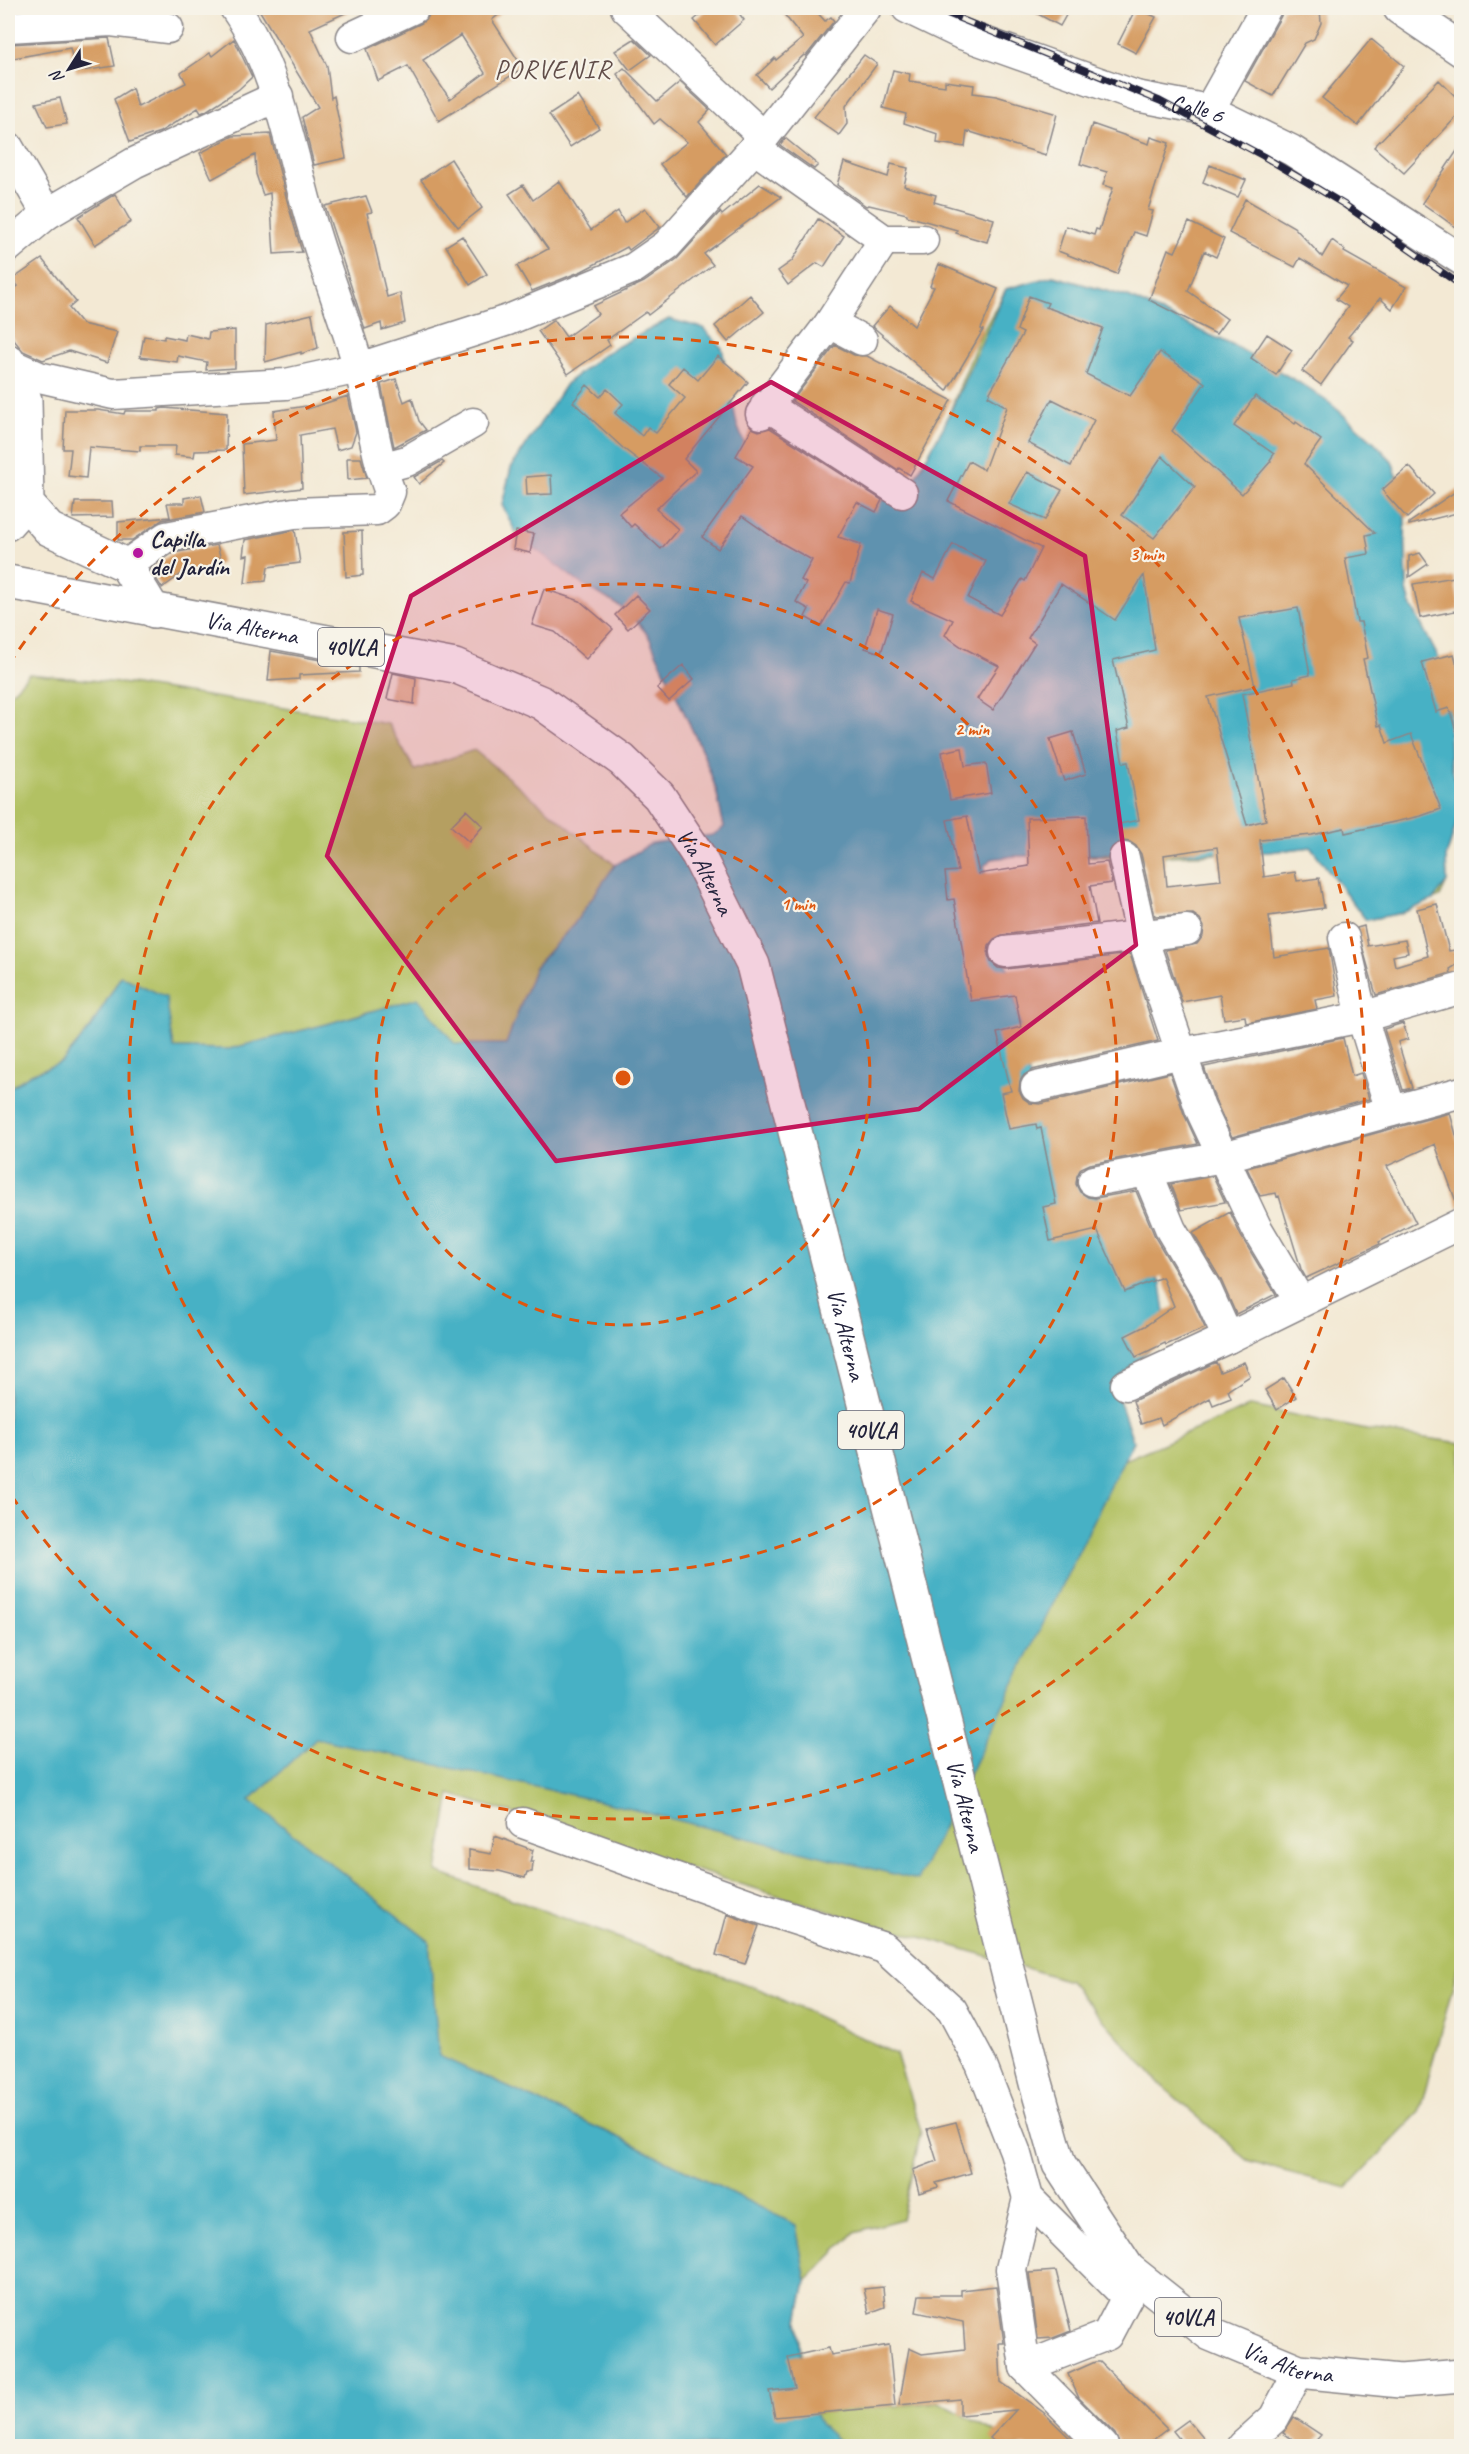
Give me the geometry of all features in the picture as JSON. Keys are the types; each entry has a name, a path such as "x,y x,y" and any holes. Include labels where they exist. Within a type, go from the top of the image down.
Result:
{"main road":[{"path":"1408,12 1461,50"},
{"path":"9,363 25,400 17,515 126,565 154,611"},
{"name":"Via Alterna","path":"8,582 455,666 542,703 622,760 659,796 698,855 753,965 1036,2083 1059,2164 1127,2283 1210,2334 1299,2371 1400,2381 1461,2376"}],"street":[{"path":"126,565 165,537 294,513 377,510 385,504 390,492 381,468 359,368 317,245 278,96 251,30 235,8"},
{"path":"352,37 414,8"},
{"path":"626,8 759,142 884,240 922,240"},
{"path":"9,363 39,378 113,394 286,384 359,368 508,320 634,268 667,245 759,142 866,8"},
{"name":"Calle 6","path":"907,8 959,33 1136,96 1209,111 1292,150 1461,260"},
{"path":"1209,111 1266,8"},
{"path":"8,27 111,21 168,28"},
{"path":"8,247 47,214 134,163 278,96"},
{"path":"8,147 47,214"},
{"path":"884,240 830,323 764,409 902,493"},
{"path":"830,323 862,340"},
{"path":"381,468 407,461 473,423"},
{"path":"1124,858 1142,937 1200,1108 1256,1227 1300,1301"},
{"path":"1005,952 1187,930"},
{"path":"1344,938 1362,1017 1391,1111"},
{"path":"1036,1087 1182,1053 1362,1017 1461,988"},
{"path":"1093,1181 1223,1157 1461,1092"},
{"path":"1147,1172 1171,1230 1206,1290 1228,1338"},
{"path":"1126,1385 1228,1338 1461,1223"},
{"path":"523,1823 763,1909 885,1948 952,2010 981,2064 1015,2151 1028,2198 1011,2269 1026,2367 1104,2446"},
{"path":"1026,2367 1107,2335 1127,2283 1028,2198"},
{"path":"1243,2446 1274,2418 1299,2371"}],"highlighted area":[{"path":"771,382 1085,556 1136,945 919,1109 556,1161 327,856 411,596"}],"green space":[{"path":"1053,276 1128,297 1238,348 1298,382 1339,411 1373,441 1392,461 1404,499 1407,591 1411,605 1439,659 1448,695 1450,759 1457,789 1459,815 1446,857 1447,882 1440,897 1402,913 1366,920 1311,847 1269,852 1124,858 1014,856 991,859 984,866 986,890 1013,987 1041,1129 1093,1191 1161,1284 1156,1344 1119,1377 1119,1400 1133,1441 1124,1460 1251,1406 1367,1430 1461,1443 1461,1955 1419,2113 1347,2188 1250,2162 1160,2084 1069,1981 844,1916 450,1794 437,1872 759,1989 896,2054 921,2131 902,2219 855,2232 806,2281 798,2320 804,2391 818,2413 939,2402 1021,2446 501,2446 111,1867 724,827 716,789 703,753 648,635 628,611 589,588 502,505 511,468 566,384 604,354 669,319 737,425 747,450 878,502 902,493 912,483 944,426 978,340 1006,289","holes":["492,2080 629,2142 757,2206"]},
{"path":"29,674 129,684 388,724 415,770 474,750 615,865 574,924 535,967 506,1044 455,1044 374,1010 229,1049 174,1048 165,997 121,976 91,1027 62,1062 31,1074 8,1089 8,696"}],"water":[{"path":"1053,276 1128,297 1238,348 1298,382 1331,404 1392,461 1404,499 1407,591 1411,605 1439,659 1448,695 1450,759 1457,789 1459,815 1446,857 1447,882 1433,900 1402,913 1366,920 1311,847 1269,852 1014,856 992,859 984,866 986,890 1013,987 1041,1129 1093,1191 1161,1284 1166,1321 1156,1344 1119,1377 1119,1400 1133,1441 917,1880 603,1802 316,1738 250,1800 429,1941 439,2056 629,2142 796,2225 806,2281 798,2320 804,2392 821,2425 844,2446 8,2446 8,1089 31,1074 62,1062 91,1027 121,976 166,997 174,1048 229,1049 418,998 455,1044 506,1044 535,967 574,924 615,865 652,843 713,835 724,827 716,789 703,753 648,635 628,611 577,581 517,535 502,505 511,468 566,384 604,354 669,319 703,328 722,348 737,425 747,450 878,502 902,493 912,483 944,426 1006,289"}],"building":[{"path":"258,8 356,8 310,29 327,66 331,98 334,96 346,158 314,165 302,117 318,107"},
{"path":"431,8 507,8 492,20 523,68 439,121 408,66 378,81 367,49 422,23 428,17","holes":["461,35 485,73 450,99 423,60"]},
{"path":"709,8 735,8 744,20 715,45 694,20"},
{"path":"779,8 813,8 825,21 831,17 834,21 806,56 804,55 769,88 757,75 775,58 776,60 803,38"},
{"path":"1027,8 1070,8 1060,26"},
{"path":"1136,8 1156,17 1136,53 1118,44"},
{"path":"1283,8 1320,8 1321,23 1314,39 1305,43 1273,96 1245,81 1281,16"},
{"path":"109,38 115,66 76,72 70,48 8,59 8,45 10,44"},
{"path":"234,39 252,77 238,90 206,111 201,113 198,108 160,132 130,142 114,99 132,88 138,107 186,83 181,73 210,53 212,56"},
{"path":"634,39 651,55 630,70 615,51"},
{"path":"1371,39 1404,66 1358,126 1322,98"},
{"path":"864,55 877,64 846,106 847,124 839,135 814,117"},
{"path":"624,68 657,101 680,82 710,110 699,122 726,154 687,197 660,164 687,142 660,119 654,124 617,74"},
{"path":"893,70 910,74 909,81 945,86 945,81 974,85 973,93 996,96 1057,114 1046,155 967,131 965,147 937,143 938,134 904,123 906,114 883,108"},
{"path":"1439,80 1461,102 1461,112 1404,173 1374,147"},
{"path":"578,96 599,128 570,147 549,115"},
{"path":"60,98 67,124 47,127 36,103"},
{"path":"1092,124 1149,144 1151,137 1169,143 1148,210 1153,211 1146,236 1134,232 1117,274 1058,251 1066,226 1094,235 1096,229 1099,230 1113,188 1103,185 1107,172 1080,164"},
{"path":"270,134 302,252 274,254 270,193 263,195 256,174 255,155 212,179 200,153 233,136"},
{"path":"785,138 818,165 814,169 780,145"},
{"path":"1461,145 1461,231 1422,203"},
{"path":"451,159 482,208 458,227 421,180"},
{"path":"844,162 888,177 891,164 908,168 904,186 936,195 934,202 994,219 987,242 956,233 957,230 907,216 907,214 866,206 837,185"},
{"path":"1210,165 1246,180 1238,197 1203,182"},
{"path":"559,181 591,230 618,211 624,223 645,208 660,227 629,250 627,247 582,271 532,291 517,266 548,249 509,194 523,185 533,200"},
{"path":"760,184 781,197 704,254 713,265 648,315 646,312 607,340 610,345 568,374 538,331 554,320 566,337 598,314 593,306 644,282 677,259 720,212 722,215"},
{"path":"115,194 131,222 95,245 78,217"},
{"path":"366,196 372,212 367,213 387,297 400,293 405,323 382,330 381,323 365,329 325,206"},
{"path":"1245,199 1294,227 1322,257 1332,240 1345,250 1344,252 1406,287 1392,309 1380,298 1348,337 1353,340 1321,385 1302,371 1348,307 1336,299 1347,286 1300,258 1295,267 1229,233"},
{"path":"818,219 844,236 824,267 817,263 788,285 778,271 792,261"},
{"path":"1189,222 1224,239 1216,257 1204,251 1188,291 1227,319 1216,334 1149,300 1168,249 1175,252"},
{"path":"462,236 487,274 470,285 446,246"},
{"path":"42,259 76,302 69,308 82,324 117,332 107,363 69,351 43,360 23,351 8,333 8,294 18,286 13,279"},
{"path":"939,264 998,289 981,329 983,330 947,391 872,326 890,306 914,326 934,287 930,286"},
{"path":"750,295 764,312 728,342 715,326"},
{"path":"1029,296 1048,303 1046,307 1103,328 1086,374 1130,396 1160,352 1205,383 1172,431 1242,494 1271,461 1274,454 1234,426 1255,396 1321,440 1304,464 1375,533 1366,535 1369,554 1345,558 1357,622 1361,622 1368,658 1363,659 1378,726 1381,725 1387,743 1411,734 1441,809 1421,816 1345,833 1344,828 1312,835 1260,840 1264,877 1295,872 1297,881 1319,878 1324,908 1269,916 1274,957 1329,948 1337,996 1315,1000 1317,1009 1246,1023 1245,1016 1224,1019 1220,995 1182,1002 1165,950 1197,944 1203,936 1204,927 1200,919 1193,914 1155,916 1141,854 1136,846 1123,841 1119,824 1139,820 1128,762 1123,763 1117,731 1129,728 1113,660 1155,650 1144,575 1115,620 1061,584 1028,638 1035,643 993,710 977,699 999,666 962,647 945,635 953,620 911,601 923,573 935,579 953,544 986,561 968,598 1000,615 1022,579 1025,581 1041,548 948,501 969,461 984,470 1007,407 988,396 1023,333 1017,330","holes":["1052,399 1094,420 1071,466 1028,443","1162,456 1195,487 1154,538 1122,515","1027,472 1062,490 1045,520 1009,504","1298,608 1310,675 1293,679 1294,683 1242,694 1266,820 1247,825 1208,697 1255,686 1239,618","1217,847 1221,880 1167,886 1164,855"]},
{"path":"312,314 318,348 265,362 266,325"},
{"path":"235,330 235,368 206,370 207,362 178,356 177,362 140,357 144,336 164,339 164,336 185,340 186,334 208,339 209,332"},
{"path":"1267,334 1292,350 1276,375 1251,358"},
{"path":"835,345 854,355 867,356 951,400 910,475 899,468 898,470 792,401"},
{"path":"718,356 748,382 684,459 696,471 656,509 678,529 661,549 634,524 631,527 619,513 662,478 624,449 573,402 587,385 600,397 607,389 623,404 615,413 642,436 648,427 656,433 685,398 669,384 683,367 698,380"},
{"path":"396,379 404,402 412,398 419,421 426,430 394,447 381,384"},
{"path":"348,396 356,432 351,446 337,450 332,429 300,435 302,488 244,495 242,444 276,440 274,411 306,406 307,409"},
{"path":"164,408 227,413 226,450 195,451 194,457 175,455 176,446 140,446 140,451 89,447 86,478 68,476 71,449 63,449 65,410 98,410 124,414 125,411 159,411"},
{"path":"752,428 759,431 770,428 882,500 876,512 857,502 838,537 861,544 850,583 846,582 821,626 805,617 809,609 796,602 806,583 801,580 812,560 778,541 742,516 718,549 702,537 753,466 736,456"},
{"path":"347,458 361,458 367,478 348,480"},
{"path":"442,461 444,463 419,484 414,477"},
{"path":"1409,466 1434,494 1407,518 1382,490"},
{"path":"551,475 552,494 527,495 526,477"},
{"path":"1461,488 1461,512 1409,525 1409,523"},
{"path":"201,495 205,512 162,520 132,540 118,540 118,522 170,517 167,503 184,503 184,498"},
{"path":"75,502 112,502 113,517 73,518"},
{"path":"295,530 300,563 268,567 266,581 245,583 248,555 243,556 245,540"},
{"path":"362,531 363,575 346,577 344,532"},
{"path":"516,531 534,534 530,553 513,549"},
{"path":"217,545 222,563 192,574 190,568 162,588 150,569 173,553"},
{"path":"1420,553 1428,564 1409,577 1409,556"},
{"path":"1454,577 1460,610 1420,618 1413,584"},
{"path":"544,589 580,601 613,629 586,659 555,632 532,625"},
{"path":"636,595 650,609 628,629 615,615"},
{"path":"877,609 893,614 881,653 865,648"},
{"path":"271,651 359,667 359,672 299,675 299,679 268,681"},
{"path":"1454,654 1461,680 1461,737 1458,737 1449,708 1436,712 1422,662"},
{"path":"683,665 694,679 669,701 657,688"},
{"path":"393,673 416,678 414,704 387,699"},
{"path":"1073,732 1086,774 1064,781 1050,739"},
{"path":"962,748 965,766 986,763 991,793 950,800 942,752"},
{"path":"466,810 483,826 469,842 451,826"},
{"path":"967,816 979,874 1029,866 1027,818 1086,816 1088,864 1107,862 1112,883 1090,886 1097,923 1002,935 989,945 988,955 991,962 998,968 1007,969 1130,954 1158,1041 1032,1070 1020,1081 1019,1090 1023,1098 1030,1103 1040,1104 1170,1073 1184,1114 1198,1144 1090,1164 1081,1168 1077,1176 1076,1184 1080,1192 1088,1197 1096,1198 1136,1191 1156,1239 1191,1297 1205,1328 1136,1357 1125,1336 1145,1326 1174,1306 1162,1277 1125,1292 1097,1230 1050,1241 1043,1207 1056,1204 1041,1128 1037,1129 1036,1124 1009,1129 1001,1093 1011,1091 997,1033 1021,1027 1015,995 971,1001 954,899 948,900 945,872 958,871 947,820"},
{"path":"1437,904 1449,951 1455,950 1458,964 1450,969 1451,973 1376,995 1357,928 1364,926 1368,946 1405,940 1408,953 1393,956 1395,966 1428,956 1417,909"},
{"path":"1403,1023 1408,1039 1398,1042 1412,1088 1403,1090 1384,1029"},
{"path":"1343,1038 1352,1076 1361,1073 1369,1099 1232,1137 1216,1102 1204,1067"},
{"path":"1450,1113 1461,1153 1461,1206 1458,1207 1435,1144 1387,1166 1416,1223 1379,1242 1380,1244 1306,1278 1301,1269 1279,1196 1277,1197 1276,1193 1260,1196 1247,1168"},
{"path":"1213,1176 1225,1202 1181,1210 1171,1184"},
{"path":"1230,1212 1241,1236 1276,1294 1236,1314 1221,1280 1193,1233"},
{"path":"1216,1362 1220,1372 1244,1362 1250,1376 1228,1390 1231,1398 1213,1405 1210,1398 1162,1425 1159,1418 1141,1424 1133,1401"},
{"path":"1284,1378 1296,1397 1277,1410 1265,1390"},
{"path":"495,1836 533,1850 530,1862 533,1862 532,1872 527,1872 525,1878 499,1871 469,1869 469,1850 491,1854"},
{"path":"727,1914 759,1926 745,1964 716,1955"},
{"path":"956,2122 971,2173 936,2183 938,2187 919,2193 913,2170 937,2161 927,2129"},
{"path":"1056,2271 1071,2331 1053,2338 1038,2339 1029,2273"},
{"path":"996,2286 1004,2343 999,2343 1001,2382 1043,2412 1078,2446 999,2446 990,2438 1016,2410 960,2415 960,2399 899,2405 909,2348 922,2354 965,2349 963,2322 916,2312 919,2295 961,2295 961,2290"},
{"path":"883,2287 885,2307 869,2313 864,2289"},
{"path":"889,2345 895,2406 775,2417 769,2391 795,2388 788,2357 829,2348 831,2355"},
{"path":"1100,2362 1167,2429 1145,2446 1120,2446 1115,2434 1079,2398 1068,2374"},
{"path":"1294,2417 1321,2435 1311,2446 1303,2446 1283,2433"},
{"path":"1188,2420 1210,2446 1185,2446 1173,2431"}],"railway":[{"path":"934,8 1160,101 1263,156 1345,205 1462,286"}],"place":[{"name":"Capilla del Jardín","path":"138,553"}],"district":[{"name":"PORVENIR","path":"553,69"}]}
